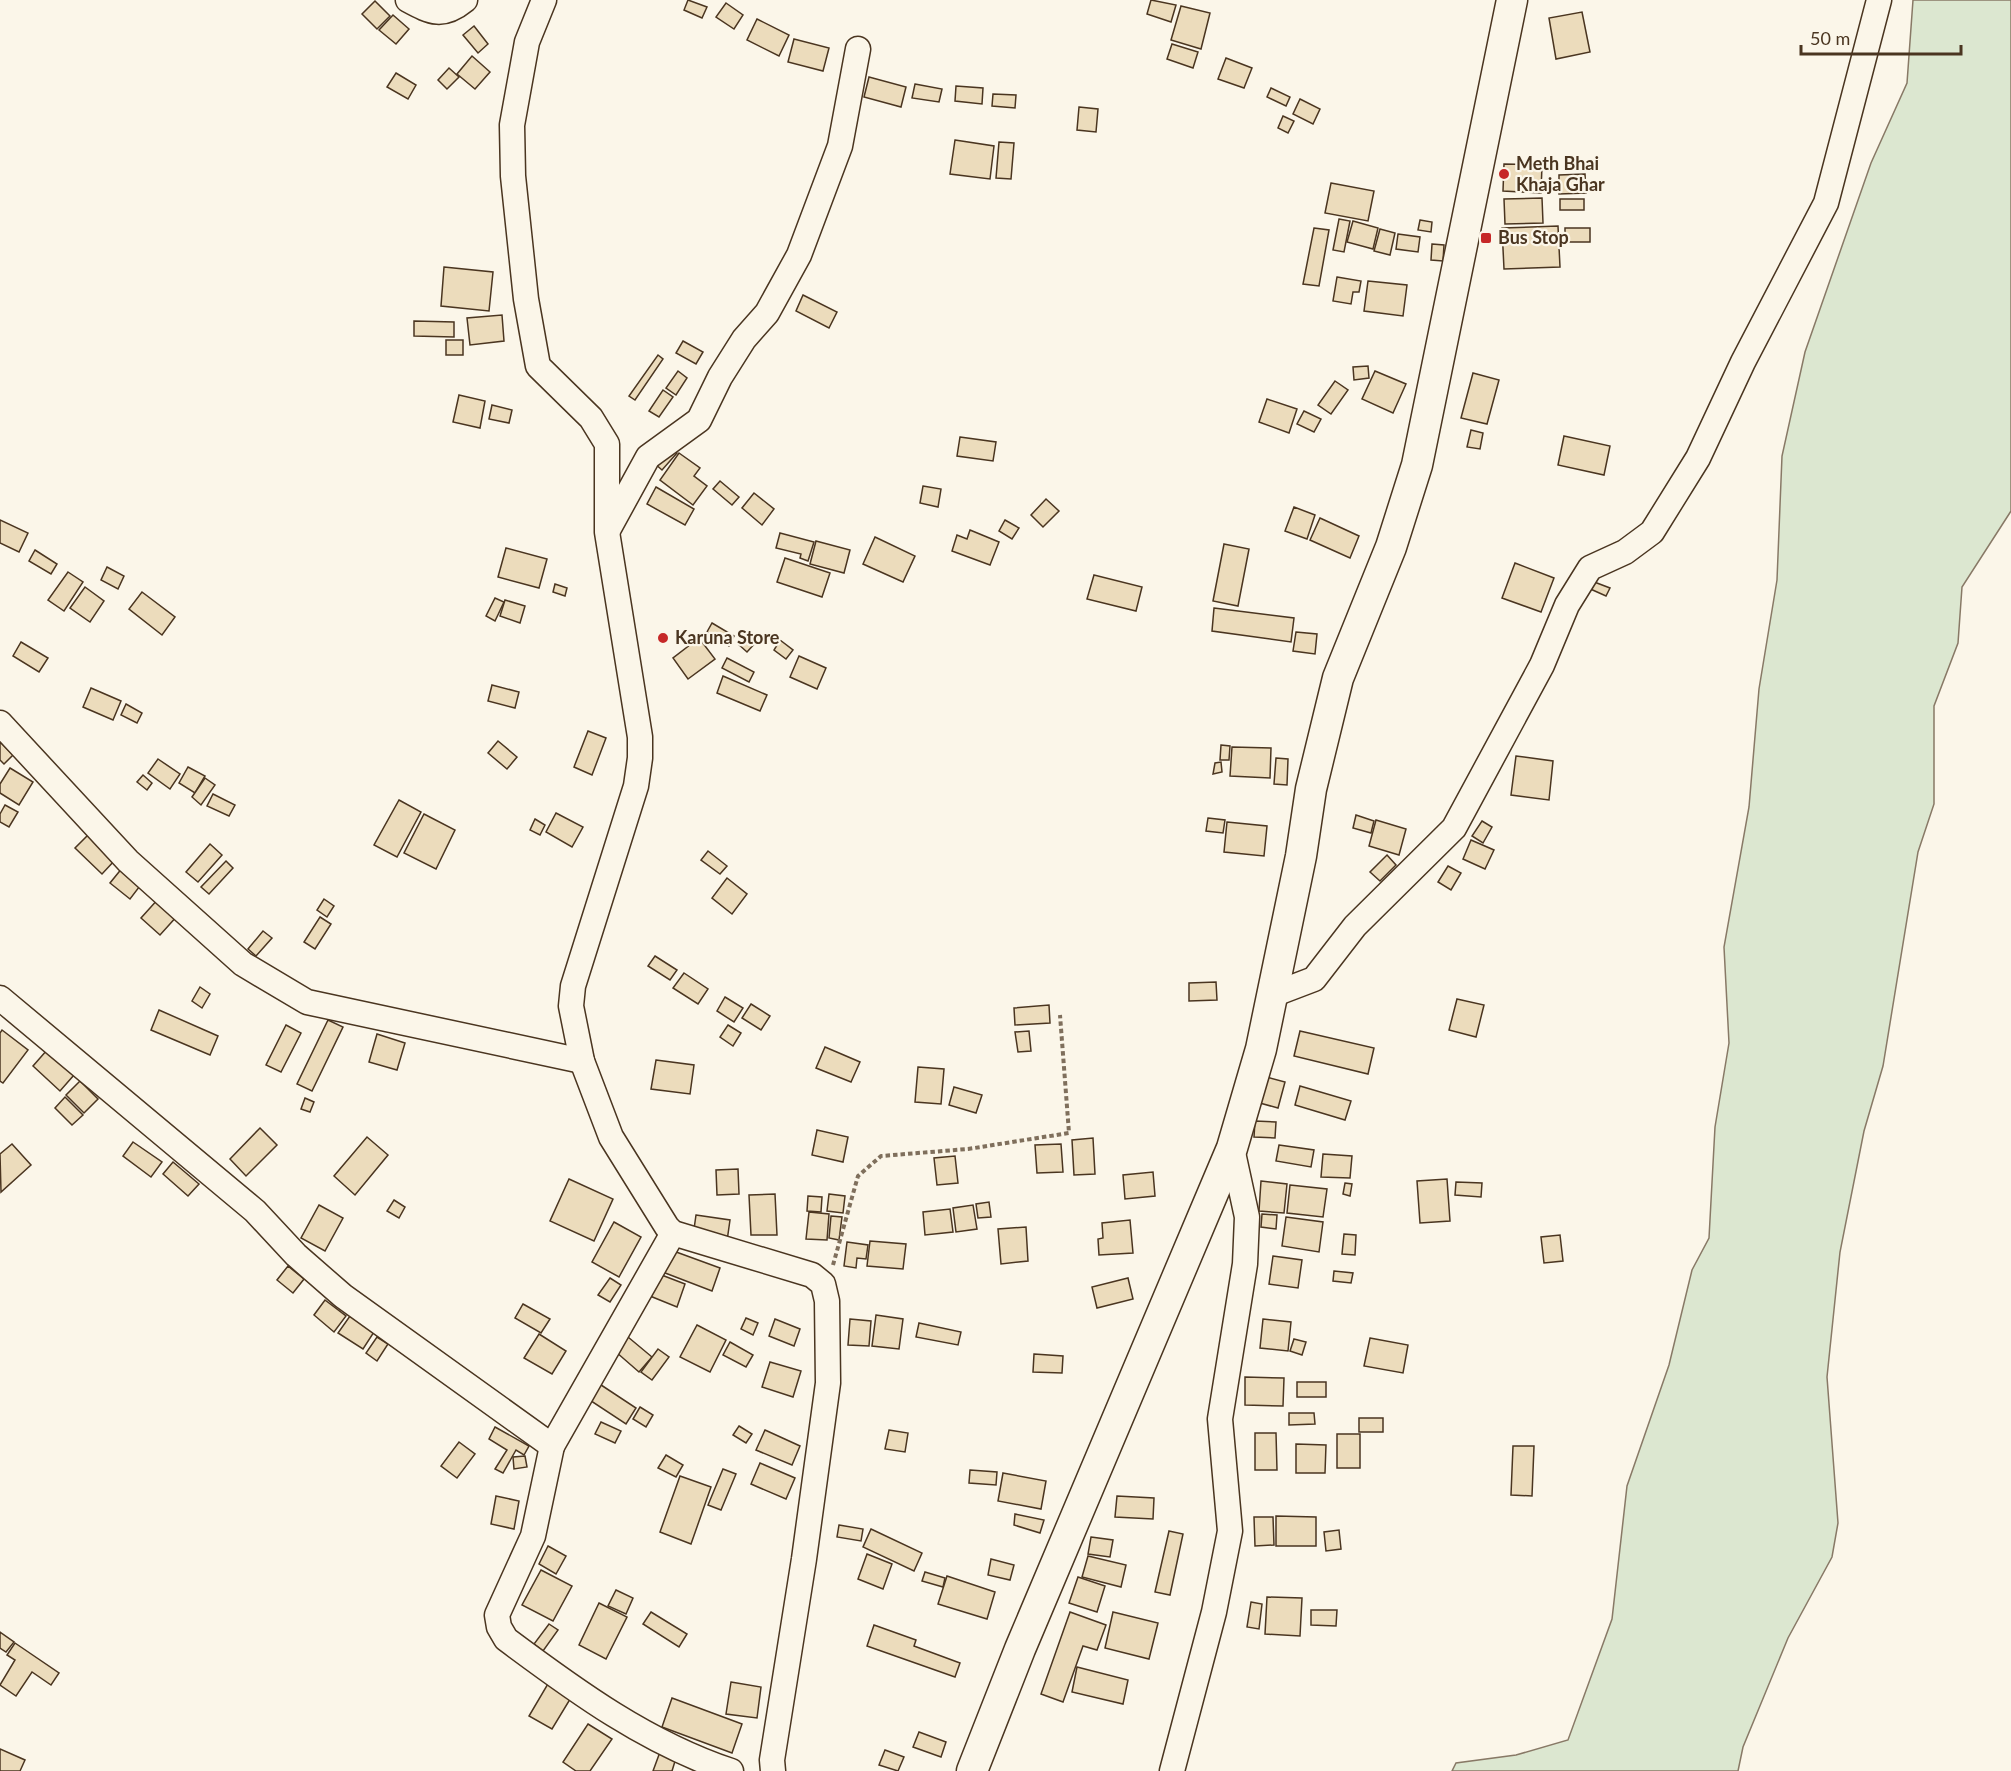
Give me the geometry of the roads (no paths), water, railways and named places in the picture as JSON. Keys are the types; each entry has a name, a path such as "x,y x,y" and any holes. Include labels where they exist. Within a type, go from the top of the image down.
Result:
{"main road":[{"path":"972,1771 1020,1649 1232,1148 1261,1049 1301,856 1311,789 1338,678 1391,546 1417,465 1512,0"}],"street":[{"path":"408,0 430,13 452,10 465,0"},
{"path":"544,0 527,42 512,125 517,230 538,366 591,418 607,444 607,532 640,737 636,786 573,986 573,1027 582,1061 611,1137 673,1233 812,1275 823,1284 827,1301 828,1383 804,1559 772,1760 773,1771"},
{"path":"1272,995 1314,979 1355,926 1397,881 1454,828 1542,665 1567,605 1584,577 1590,568 1625,552 1652,532 1698,458 1743,362 1826,203 1879,0"},
{"path":"607,532 648,457 699,420 720,377 744,339 767,313 799,255 840,146 858,49"},
{"path":"0,723 128,861 243,964 307,1002 582,1061"},
{"path":"0,998 255,1211 297,1255 343,1296 552,1446"},
{"path":"1172,1771 1214,1612 1230,1531 1220,1419 1245,1264 1247,1217 1232,1148"},
{"path":"673,1233 552,1446 533,1536 497,1614 499,1627 506,1639 628,1726 689,1757 731,1771"}],"place":[{"name":"Meth Bhai Khaja Ghar","path":"1504,174"},
{"name":"Bus Stop","path":"1486,238"},
{"name":"Karuna Store","path":"663,638"}]}
